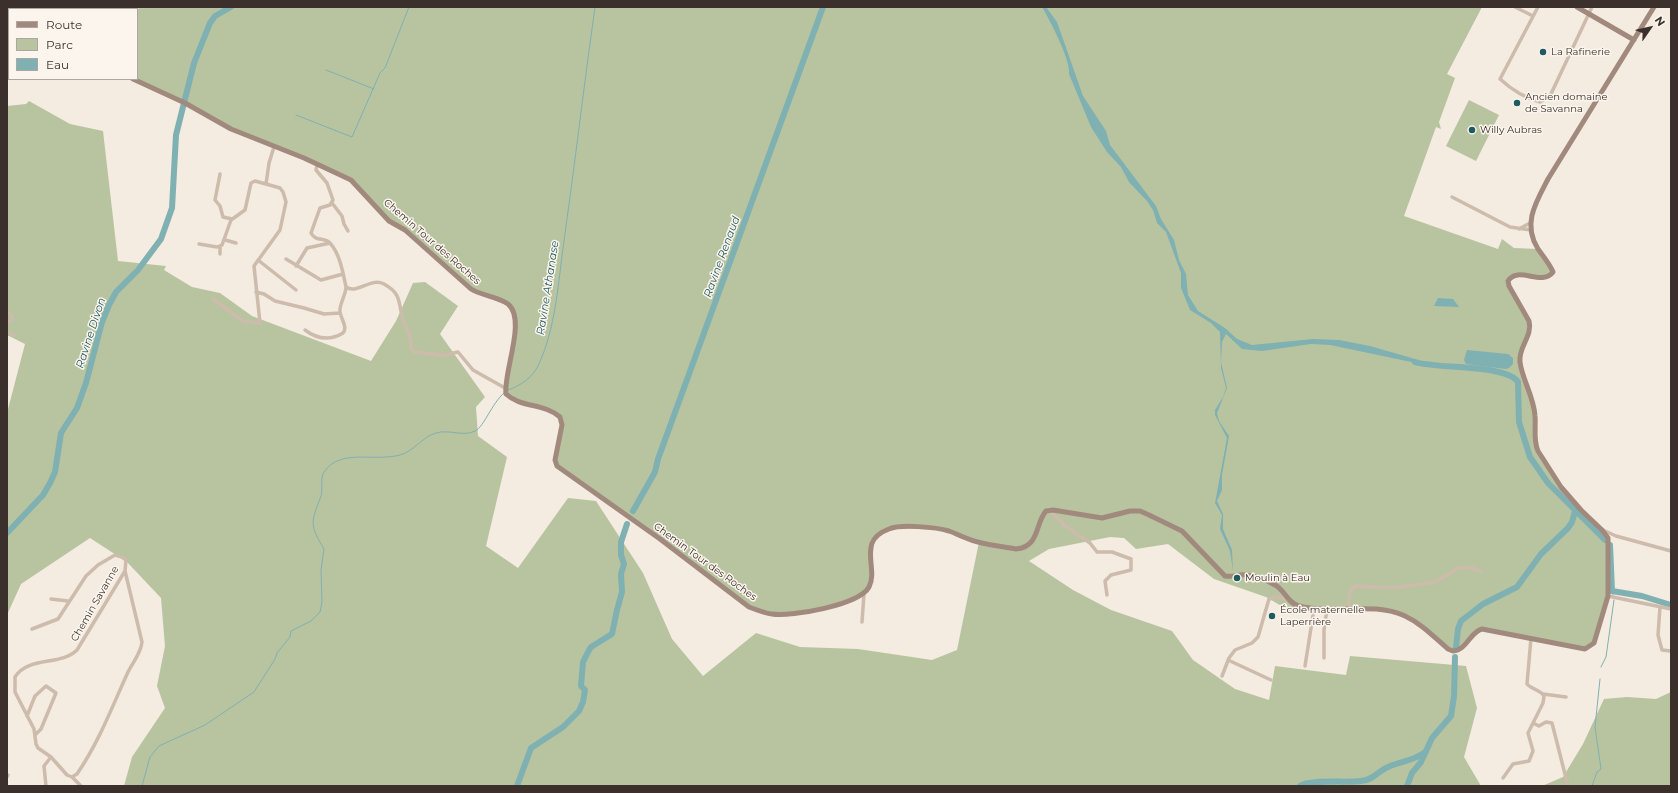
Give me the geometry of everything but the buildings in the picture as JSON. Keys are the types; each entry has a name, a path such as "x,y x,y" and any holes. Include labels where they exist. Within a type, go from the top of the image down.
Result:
{"street":[{"path":"1515,7 1533,16"},
{"path":"1538,7 1500,79 1511,90 1532,100 1540,102 1546,100 1550,96 1592,7"},
{"path":"1576,7 1634,40"},
{"path":"1222,676 1228,659 1235,650 1252,643 1258,637 1269,599 1276,597 1288,600 1299,606 1314,609 1378,609 1405,616 1421,625 1448,649 1453,651 1463,647 1474,633 1482,629 1578,649 1585,649 1594,643 1608,596 1607,536 1573,501 1553,477 1535,445 1535,415 1533,403 1520,363 1520,352 1531,326 1508,281 1513,276 1523,275 1543,278 1550,276 1553,272 1535,243 1531,230 1530,223 1534,207 1548,180 1654,7"},
{"name":"Chemin Tour des Roches","path":"135,80 185,103 231,129 346,177 356,184 389,220 405,230 471,289 478,294 503,301 510,306 514,316 515,329 505,388 506,394 512,400 549,410 560,417 562,425 555,460 560,468 660,539 749,606 761,612 773,614 800,613 856,599 864,594"},
{"path":"266,184 269,163 274,147"},
{"path":"317,165 316,170 327,183 332,196 332,203 342,216 345,227 348,231"},
{"path":"220,174 215,200 220,206 223,217 233,218"},
{"path":"213,300 244,321 260,323 254,266 280,230 286,202 280,188 255,181 251,183 245,210 233,218 230,222 225,240 220,247 220,254"},
{"path":"1452,197 1510,227 1531,230"},
{"path":"306,330 318,338 324,339 342,335 345,329 340,313 346,287 342,269 330,244 326,240 316,239 311,233 320,208 332,203"},
{"path":"1519,229 1530,223"},
{"path":"225,240 236,243"},
{"path":"199,244 220,247"},
{"path":"296,266 307,248 330,244"},
{"path":"286,259 321,280 343,274"},
{"path":"258,260 296,290"},
{"path":"346,287 355,289 363,285 376,282 395,291 398,296 403,319 410,336 410,348 413,351 420,354 428,352 444,355 458,352 473,370 505,388"},
{"path":"256,292 264,294 275,301 324,314 340,313"},
{"path":"7,311 12,315 12,319 7,323"},
{"path":"7,332 14,335"},
{"path":"1049,510 1064,525 1090,543 1097,552 1112,552 1131,559 1131,570 1111,575 1105,581 1107,595"},
{"path":"862,622 864,594 871,581 869,551 874,540 881,532 902,526 947,530 966,539 1021,549 1036,537 1044,512 1049,510 1102,518 1111,517 1130,511 1140,511 1182,531 1225,576 1243,575 1260,578 1276,585 1288,600"},
{"path":"1602,530 1616,536 1671,551"},
{"name":"Chemin Savanne","path":"32,629 58,619 68,601 94,568 115,555 126,560 125,571 94,625 74,653 65,658 50,660 24,668 18,672 15,677 15,692 36,734 38,748 51,757 67,775 72,777 81,786"},
{"path":"1348,609 1350,591 1354,586 1394,588 1424,582 1435,582 1458,568 1468,567 1481,570"},
{"path":"72,777 79,771 106,724 131,666 142,647 125,571"},
{"path":"1608,596 1671,609"},
{"path":"51,599 68,601"},
{"path":"1660,607 1659,643 1662,650 1671,652"},
{"path":"1305,666 1314,609"},
{"path":"1324,658 1324,630 1327,610"},
{"path":"1531,638 1528,684 1531,688 1543,694 1566,697"},
{"path":"1228,659 1271,680"},
{"path":"27,716 35,696 46,686 56,693 40,731 36,734"},
{"path":"1502,778 1513,764 1529,761 1533,751 1528,733 1543,704 1543,694"},
{"path":"1532,723 1539,726 1546,722 1552,723 1568,786"},
{"path":"46,786 44,766 51,757"}],"green space":[{"path":"21,7 94,7 92,8"},
{"path":"97,7 129,7 128,8"},
{"path":"139,7 1482,7 1447,74 1455,78 1439,122 1441,129 1436,127 1404,216 1498,249 1502,239 1514,248 1538,249 1552,268 1550,277 1523,275 1508,281 1531,327 1520,352 1520,363 1532,397 1535,445 1553,477 1607,536 1608,596 1594,643 1585,649 1482,629 1463,647 1453,651 1421,625 1392,611 1327,609 1298,605 1295,614 1266,597 1214,579 1168,544 1136,549 1124,538 1110,537 1049,549 1029,561 1073,590 1111,610 1172,631 1193,660 1235,689 1269,700 1275,666 1346,675 1350,656 1466,666 1477,708 1464,757 1481,786 124,786 132,757 165,708 157,686 165,646 161,598 127,562 90,538 21,584 7,615 7,413 25,344 7,335 7,106 26,104 29,101 70,124 103,131 118,261 166,266 164,270 192,287 220,293 252,316 371,361 396,321 413,283 425,282 458,306 440,334 485,397 476,407 478,436 507,457 486,546 518,568 568,498 596,501 643,573 672,639 703,676 756,633 800,647 858,649 932,660 957,650 979,542 947,530 891,528 874,540 871,581 864,594 811,611 783,614 749,607 556,463 562,425 557,414 519,403 506,394 515,329 510,306 478,294 427,249 389,221 351,180 231,129 138,80"},
{"name":"Willy Aubras","path":"1469,100 1499,115 1476,161 1446,146"},
{"path":"1671,692 1671,786 1542,786 1563,777 1583,744 1604,699 1627,697 1656,699"}],"water":[{"path":"1042,7 1046,7 1057,22 1083,96 1106,131 1110,145 1156,206 1161,219 1174,240 1179,260 1186,274 1188,295 1198,311 1225,328 1237,339 1252,345 1313,339 1339,340 1370,346 1415,359 1421,364 1330,345 1311,344 1262,351 1242,349 1226,334 1222,342 1221,362 1227,388 1217,413 1219,421 1229,436 1222,475 1222,490 1217,501 1223,514 1223,529 1232,550 1233,571 1230,551 1220,529 1222,515 1215,503 1227,438 1215,415 1215,410 1223,397 1226,388 1221,368 1220,332 1211,323 1190,310 1181,288 1181,273 1166,232 1157,223 1153,210 1147,201 1129,182 1121,167 1107,152 1091,127 1069,74 1067,60 1055,30"},
{"path":"1438,298 1453,299 1459,307 1434,306"},
{"path":"1467,350 1508,354 1513,358 1513,364 1506,369 1466,364 1464,360"}],"waterway":[{"name":"Ravine Divon","path":"7,533 43,495 55,472 61,433 77,408 86,383 102,322 109,305 116,292 138,270 161,239 172,208 176,135 194,63 210,23 215,16 231,7"},
{"path":"296,115 352,137 380,73 385,68 409,7"},
{"name":"Ravine Athanase","path":"508,390 525,381 538,366 553,321 595,7"},
{"name":"Ravine Renaud","path":"633,511 655,472 658,459 823,7"},
{"path":"326,70 374,89"},
{"path":"1415,362 1438,366 1500,372 1511,376 1518,382 1519,422 1530,457 1548,483 1605,540"},
{"name":"Ravine Athanase","path":"142,786 150,757 159,746 205,725 254,692 275,659 277,653 290,637 291,631 311,621 320,612 322,602 321,570 324,549 316,534 313,523 315,512 321,496 322,477 324,472 339,460 358,457 390,457 400,455 409,451 426,438 436,433 471,433 482,425 504,393"},
{"path":"1456,648 1458,629 1461,621 1483,604 1517,587 1541,554 1568,528 1572,522 1575,511"},
{"name":"Ravine Renaud","path":"517,786 531,748 563,727 579,711 583,702 585,690 581,686 583,662 591,647 612,634 622,592 621,574 624,564 621,555 621,542 627,524"},
{"path":"1610,545 1612,591 1642,596 1671,605"},
{"path":"1612,591 1613,595"},
{"path":"1601,667 1606,657 1614,600"},
{"path":"1407,786 1412,773 1421,762 1432,738 1451,716 1454,696 1455,657"},
{"path":"1592,786 1597,772 1601,769 1595,727 1600,679"},
{"path":"1300,786 1312,783 1355,782 1369,779 1388,767 1412,759 1425,752"}],"place":[{"name":"La Rafinerie","path":"1543,52"},
{"name":"Ancien domaine de Savanna","path":"1517,103"},
{"name":"Willy Aubras","path":"1472,130"},
{"name":"Moulin à Eau","path":"1237,578"},
{"name":"École maternelle Laperrière","path":"1272,616"}]}
